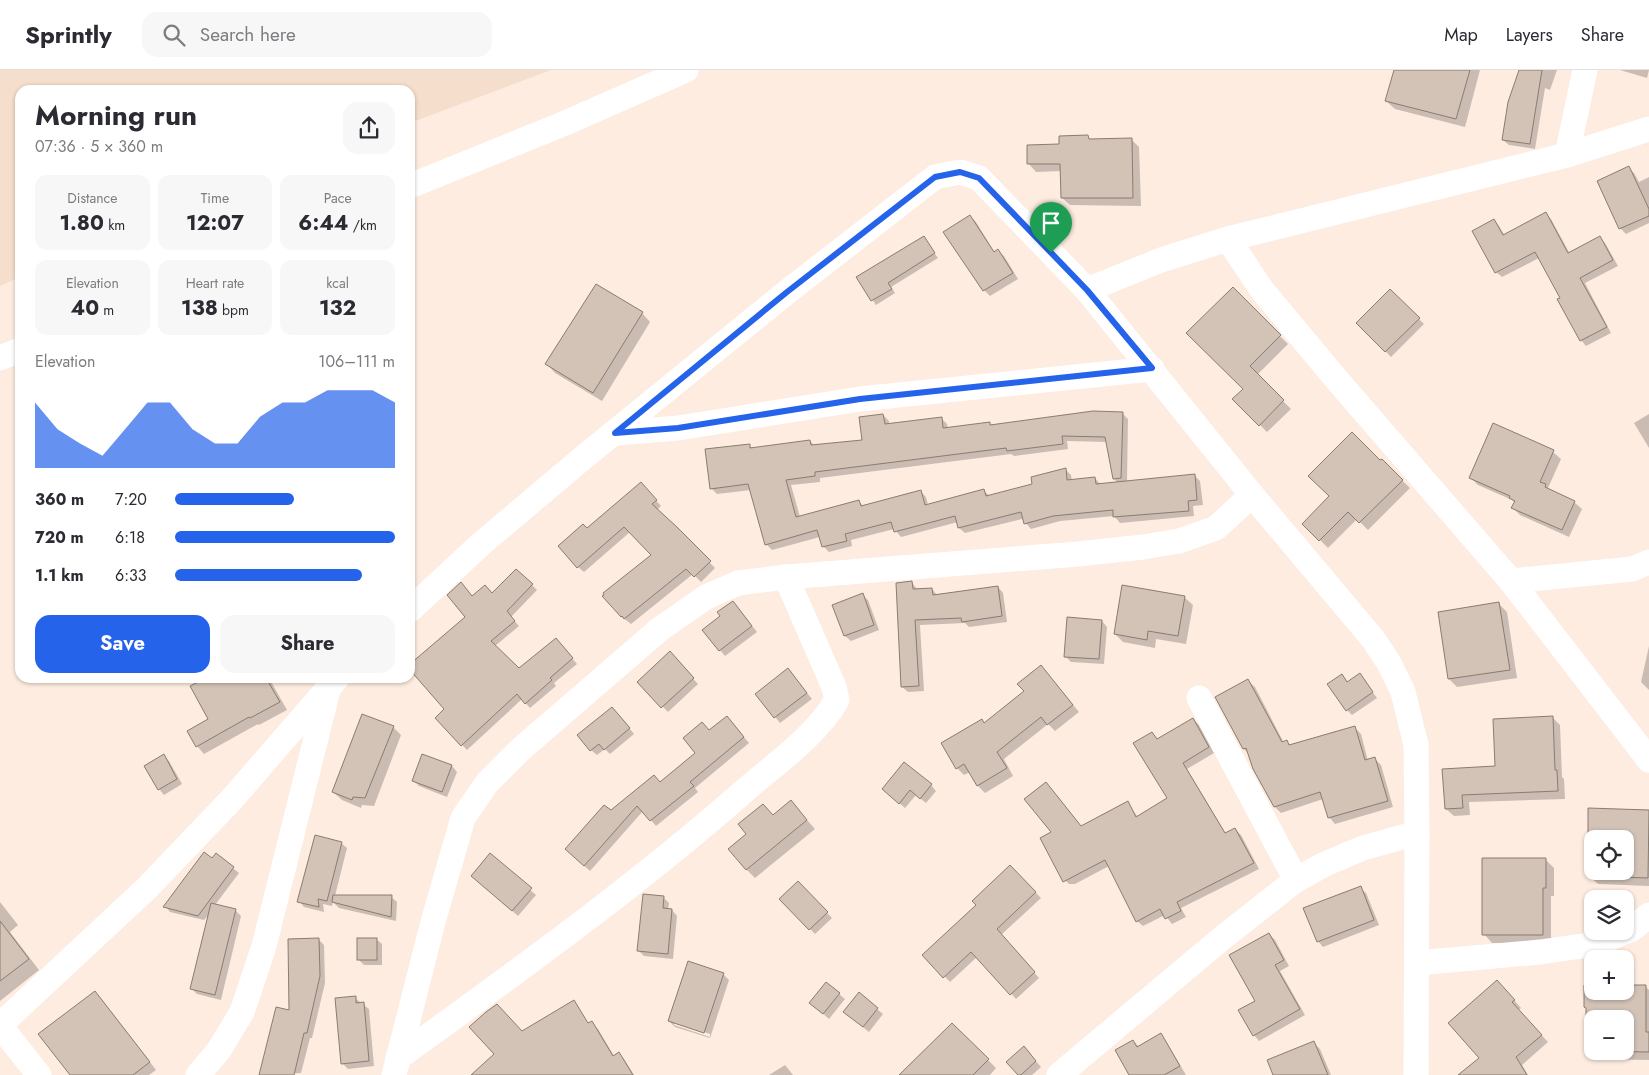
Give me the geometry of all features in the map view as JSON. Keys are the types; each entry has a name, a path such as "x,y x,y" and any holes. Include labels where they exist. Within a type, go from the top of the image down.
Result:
{"street":[{"path":"415,184 562,124 686,70"},
{"path":"1567,155 1586,70"},
{"path":"1087,290 1161,260 1228,239 1567,155 1649,129"},
{"path":"415,605 481,544 615,433 787,292 935,177 960,172 979,178 1087,290 1152,368 1252,495 1373,639 1389,663 1403,692 1416,745 1416,1075"},
{"path":"1228,239 1262,290 1343,388 1511,581 1649,760"},
{"path":"0,358 15,352"},
{"path":"615,433 678,428 860,399 1152,368"},
{"path":"396,1067 433,922 463,818 486,783 522,749 660,630 706,597 738,583 786,577 1078,554 1143,547 1179,540 1216,528 1252,495"},
{"path":"1511,581 1632,569 1649,562"},
{"path":"396,1067 698,831 805,738 827,716 837,700 834,687 786,577"},
{"path":"39,1075 0,1026 147,888 232,799 331,683"},
{"path":"198,1075 219,1050 242,1012 264,946 332,683"},
{"path":"1199,698 1296,880"},
{"path":"1066,1073 1221,939 1296,880 1326,864 1364,848 1417,833"},
{"path":"1417,963 1540,952 1596,944 1632,929 1649,915"}],"shaded area":[{"path":"0,70 551,70 415,121 415,85 15,85 15,279 0,286"}],"building":[{"path":"1394,70 1470,70 1456,119 1385,101"},
{"path":"1519,70 1542,70 1530,144 1502,140 1508,102"},
{"path":"1088,135 1089,139 1132,138 1133,198 1061,198 1060,164 1027,164 1027,145 1059,144 1059,136"},
{"path":"1629,166 1649,209 1649,216 1619,229 1597,181"},
{"path":"1546,212 1568,253 1600,236 1613,260 1580,278 1607,327 1580,341 1557,299 1560,298 1535,252 1495,273 1472,231 1494,219 1503,235"},
{"path":"970,215 994,252 998,249 1013,273 983,291 943,232"},
{"path":"924,236 935,253 888,283 892,289 871,301 856,277"},
{"path":"596,284 643,312 593,393 545,364"},
{"path":"1233,287 1281,335 1250,366 1284,400 1259,426 1232,399 1243,389 1186,333"},
{"path":"1390,289 1420,318 1385,352 1356,323"},
{"path":"1093,411 1123,412 1121,478 1113,479 1105,437 1062,436 1063,444 1007,451 1006,448 815,472 815,476 786,480 796,517 859,500 861,506 921,490 925,505 984,489 986,496 1032,484 1031,477 1066,468 1067,480 1095,477 1096,484 1195,474 1197,500 1188,501 1189,511 1113,517 1113,510 1053,516 1024,524 1021,512 958,528 955,516 894,532 891,522 845,534 847,541 822,547 817,530 765,545 748,484 710,489 705,449 750,444 750,448 810,440 811,445 862,440 859,417 883,414 885,424 942,417 943,428 990,422 990,425"},
{"path":"1493,423 1554,450 1540,482 1546,484 1545,487 1575,501 1562,530 1511,508 1515,501 1509,498 1510,496 1469,478"},
{"path":"1352,432 1403,480 1359,523 1348,512 1319,541 1302,524 1329,496 1308,476"},
{"path":"641,482 657,500 652,504 711,561 694,577 686,569 624,619 602,596 604,595 603,593 651,555 624,527 577,568 558,546 583,524 587,528"},
{"path":"516,569 533,584 507,611 515,621 491,641 519,668 556,638 573,658 525,704 517,694 461,746 435,718 444,709 415,676 415,660 465,617 447,595 461,582 472,596 485,585 492,593"},
{"path":"912,581 913,589 932,588 933,595 998,586 1002,616 962,622 961,618 915,620 919,686 901,687 896,583"},
{"path":"1122,585 1185,596 1178,636 1148,631 1147,640 1114,634"},
{"path":"863,593 874,625 844,636 832,605"},
{"path":"733,601 752,626 719,651 702,630 720,616 717,612"},
{"path":"1499,602 1510,670 1448,679 1438,612"},
{"path":"1067,617 1102,620 1099,659 1064,657"},
{"path":"670,651 694,678 661,708 637,682"},
{"path":"1041,665 1073,705 1047,725 1041,717 997,752 1007,768 977,786 964,764 956,769 941,743 982,719 984,723 1024,691 1017,684"},
{"path":"788,668 807,693 774,718 755,694"},
{"path":"1360,673 1373,692 1346,711 1327,684 1342,674 1347,682"},
{"path":"1248,679 1282,742 1287,740 1289,745 1355,726 1365,760 1375,757 1388,801 1328,818 1320,792 1274,807 1253,769 1246,748 1243,749 1215,697"},
{"path":"196,683 269,683 280,702 196,747 187,731 208,719 190,686"},
{"path":"612,707 630,728 604,750 599,744 590,751 577,735"},
{"path":"362,714 394,726 365,798 353,797 352,800 332,792"},
{"path":"727,716 744,737 690,782 694,786 650,821 637,806 584,866 565,849 604,805 611,810 654,775 660,782 695,753 683,738 702,722 709,730"},
{"path":"1553,716 1555,770 1557,770 1558,791 1462,795 1463,808 1445,809 1442,769 1495,766 1493,719"},
{"path":"1193,718 1209,747 1183,763 1225,833 1235,828 1254,863 1177,902 1181,911 1165,919 1160,909 1136,922 1105,860 1063,882 1040,838 1051,832 1024,799 1046,782 1081,826 1128,801 1136,817 1167,798 1133,743 1152,732 1157,739"},
{"path":"164,754 177,779 158,790 144,766"},
{"path":"422,754 452,765 442,792 412,781"},
{"path":"904,762 932,784 920,799 910,790 899,804 882,789"},
{"path":"791,800 807,820 746,870 728,849 746,834 738,824 763,804 773,815"},
{"path":"1588,808 1649,810 1648,878 1634,878 1634,830 1588,830"},
{"path":"315,835 342,842 327,901 318,899 319,907 297,902"},
{"path":"204,852 212,858 216,853 234,867 198,916 163,907"},
{"path":"490,853 532,888 512,911 471,876"},
{"path":"1482,858 1546,858 1546,888 1543,888 1543,935 1482,935"},
{"path":"1010,865 1036,892 997,929 1035,972 1010,995 971,952 943,978 922,955 976,905 972,901"},
{"path":"798,881 828,912 809,930 779,899"},
{"path":"1361,886 1374,920 1317,942 1303,908"},
{"path":"643,894 664,896 663,908 672,909 668,954 637,951"},
{"path":"333,895 392,895 391,917 332,902"},
{"path":"211,903 236,909 215,995 190,989"},
{"path":"0,921 29,959 0,981"},
{"path":"1269,933 1284,960 1275,965 1300,1009 1253,1036 1238,1010 1255,1001 1229,955"},
{"path":"319,938 320,976 307,1033 304,1033 294,1075 259,1075 276,1007 289,1010 288,939"},
{"path":"357,938 377,938 377,960 357,960"},
{"path":"688,961 724,973 704,1033 668,1021"},
{"path":"1497,980 1515,1000 1512,1002 1542,1035 1516,1057 1527,1075 1458,1075 1479,1058 1448,1023"},
{"path":"826,982 840,993 823,1014 809,1003"},
{"path":"1634,985 1646,985 1646,1032 1649,1032 1649,1052 1634,1052 1634,1010 1586,1010 1584,1007 1584,1000 1634,1000"},
{"path":"95,991 150,1062 133,1075 70,1075 38,1034"},
{"path":"859,992 878,1008 863,1027 843,1012"},
{"path":"356,996 356,1003 364,1002 369,1061 341,1064 335,998"},
{"path":"574,1000 588,1023 592,1021 613,1056 619,1052 633,1075 471,1075 494,1054 469,1027 486,1012 497,1004 522,1031"},
{"path":"952,1023 989,1059 973,1075 899,1075"},
{"path":"1161,1033 1180,1066 1164,1075 1129,1075 1115,1050 1133,1040 1137,1047"},
{"path":"1314,1041 1328,1075 1273,1075 1267,1060"},
{"path":"1024,1046 1036,1061 1021,1075 1018,1075 1006,1062"}],"route":[{"path":"960,172 979,178 1051,253 1087,290 1152,368 860,399 678,428 615,433 787,292 935,177 960,172"}]}
